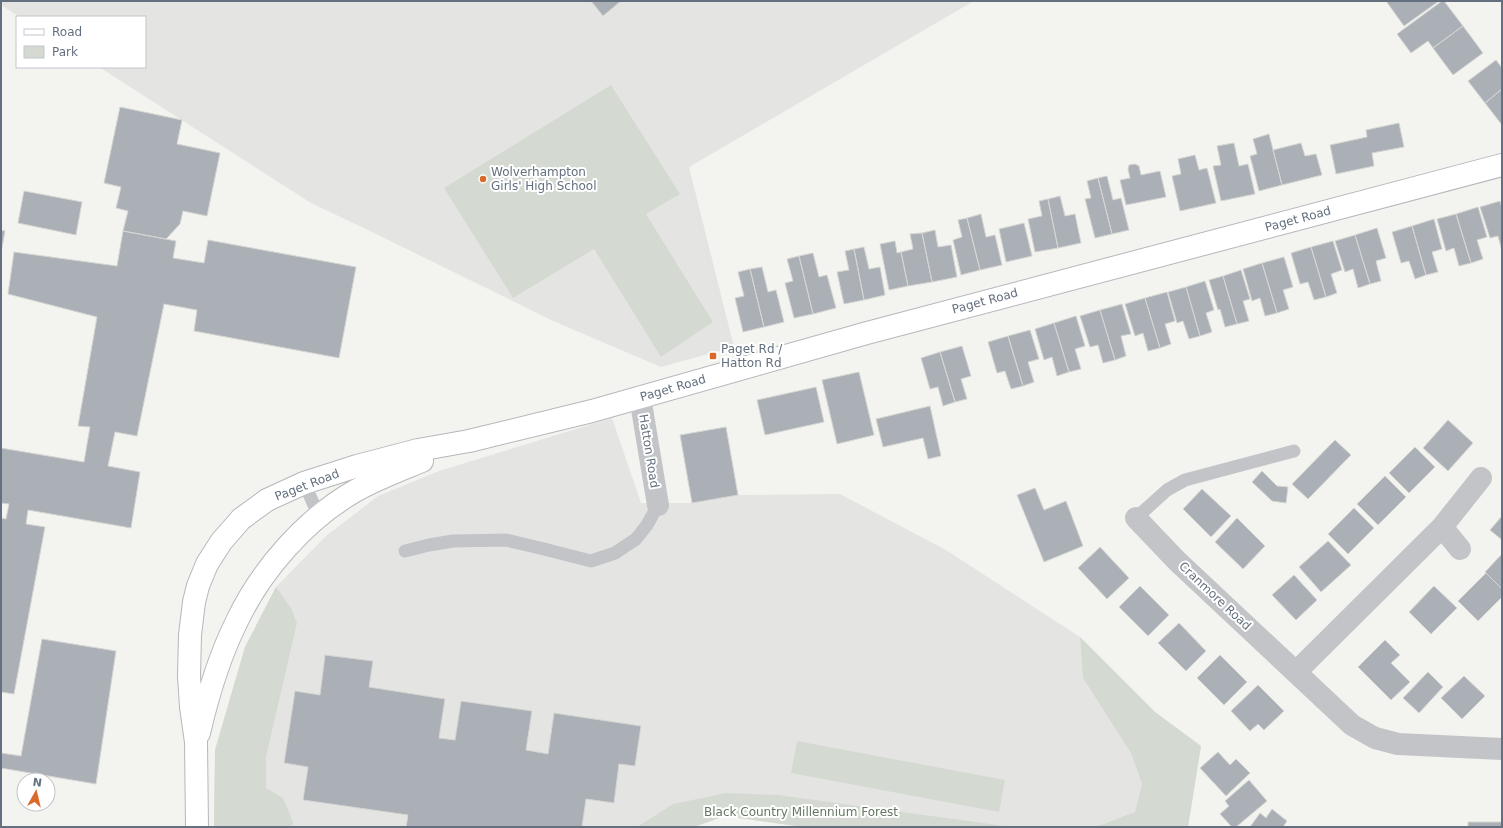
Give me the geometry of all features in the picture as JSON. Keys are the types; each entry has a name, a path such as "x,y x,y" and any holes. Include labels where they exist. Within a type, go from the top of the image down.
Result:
{"street":[{"name":"Paget Road","path":"197,827 196,742 191,708 189,676 190,634 194,602 198,586 207,564 221,542 241,519 267,500 304,483 357,466 418,450 469,441 592,410 874,330 1502,165"},
{"name":"Hatton Road","path":"640,397 658,505"},
{"name":"Paget Road","path":"196,742 221,657 237,621 251,594 272,565 296,538 319,516 355,491 392,473 469,441"},
{"path":"1296,672 1442,527 1481,478"},
{"name":"Cranmore Road","path":"1136,518 1177,561 1352,726 1376,738 1398,744 1502,749"},
{"path":"1442,527 1460,549"}],"lane":[{"path":"1136,518 1166,490 1185,480 1294,451"},
{"path":"304,483 319,516"},
{"path":"405,551 453,541 506,540 591,561 615,553 636,539 647,525 658,505"}],"shaded area":[{"name":"Wolverhampton Girls' High School","path":"1,1 974,1 689,167 734,347 661,367 553,321 311,203 101,68 146,68 146,16 18,16 1,5"},
{"path":"612,418 641,503 692,503 738,495 840,494 946,550 1080,637 1155,712 1201,746 1188,827 803,827 725,816 694,827 214,827 215,750 245,647 276,587 326,536 378,496 439,471"}],"green space":[{"path":"611,85 680,194 646,214 713,322 661,357 594,249 513,298 444,188"},
{"path":"276,587 291,608 297,623 266,757 266,788 283,798 293,822 292,827 214,827 215,750 245,647"},
{"path":"1080,637 1155,712 1201,746 1188,827 1090,827 1101,825 1135,812 1142,784 1131,753 1083,678"},
{"path":"797,741 1005,780 999,812 791,773"},
{"name":"Black Country Millennium Forest","path":"726,793 778,795 1012,827 803,827 725,816 694,827 637,827 673,804"}],"building":[{"path":"591,1 621,1 603,16"},
{"path":"1386,1 1439,1 1404,26"},
{"path":"1444,1 1463,26 1433,48 1428,41 1411,53 1397,34"},
{"path":"1463,26 1483,53 1453,75 1433,48"},
{"path":"1496,60 1502,68 1502,89 1485,103 1468,81"},
{"path":"1502,89 1502,125 1485,103"},
{"path":"120,107 182,120 177,144 220,153 207,216 183,211 180,224 166,239 123,231 128,211 116,208 121,187 104,183"},
{"path":"1399,123 1404,147 1372,153 1374,166 1336,174 1330,145 1367,137 1366,130"},
{"path":"1269,134 1282,185 1259,191 1250,156 1257,154 1253,139"},
{"path":"1234,143 1239,166 1248,164 1255,194 1221,201 1213,166 1221,165 1217,146"},
{"path":"1301,143 1305,156 1316,154 1322,175 1282,185 1273,150"},
{"path":"1195,155 1199,170 1207,168 1216,203 1180,211 1172,176 1181,174 1178,159"},
{"path":"1135,164 1139,166 1141,175 1160,171 1166,197 1126,205 1120,180 1130,178 1128,169 1129,165"},
{"path":"1107,176 1113,200 1121,198 1129,230 1112,234 1098,178"},
{"path":"1098,178 1112,234 1095,238 1085,199 1091,198 1087,181"},
{"path":"24,191 82,202 76,235 18,223"},
{"path":"1060,196 1065,216 1075,214 1081,243 1058,248 1048,199"},
{"path":"1048,199 1058,248 1035,252 1028,219 1042,216 1039,201"},
{"path":"1500,201 1502,208 1502,251 1498,236 1490,238 1480,207"},
{"path":"1478,207 1487,237 1477,240 1483,259 1471,263 1456,214"},
{"path":"981,214 986,237 995,235 1002,265 980,270 967,218"},
{"path":"1456,214 1471,263 1459,266 1454,248 1446,251 1437,219"},
{"path":"967,218 980,270 961,275 953,240 962,237 958,220"},
{"path":"1434,219 1442,249 1432,252 1438,272 1426,275 1412,226"},
{"path":"1024,223 1032,256 1006,262 999,229"},
{"path":"1412,226 1426,275 1415,279 1409,261 1401,263 1392,232"},
{"path":"1377,228 1386,258 1376,261 1381,281 1370,284 1355,235"},
{"path":"1,230 5,231 1,253"},
{"path":"935,230 938,247 951,245 957,277 932,282 922,233"},
{"path":"123,231 176,241 173,258 204,263 208,240 356,267 339,358 194,331 197,310 164,304 137,436 115,432 108,466 140,472 131,528 28,510 26,524 45,527 14,694 1,692 1,518 6,519 9,504 1,503 1,448 84,462 90,427 78,426 97,317 8,294 14,252 117,266"},
{"path":"922,233 932,282 908,286 901,252 913,249 910,234"},
{"path":"1355,235 1370,284 1358,288 1353,269 1345,272 1335,241"},
{"path":"895,241 897,253 901,252 908,286 889,290 880,244"},
{"path":"1333,241 1342,270 1331,274 1337,293 1326,297 1311,247"},
{"path":"864,247 869,269 880,267 885,295 864,300 854,249"},
{"path":"1311,247 1326,297 1314,300 1308,282 1300,284 1291,253"},
{"path":"854,249 864,300 844,304 837,272 849,270 845,251"},
{"path":"813,253 819,277 827,275 836,308 813,314 799,256"},
{"path":"799,256 813,314 794,318 785,283 793,281 787,259"},
{"path":"1284,257 1293,287 1283,290 1289,309 1277,313 1262,263"},
{"path":"1262,263 1277,313 1265,316 1260,298 1252,301 1243,269"},
{"path":"762,267 768,292 776,290 784,322 764,327 750,269"},
{"path":"750,269 764,327 743,332 735,298 744,296 738,272"},
{"path":"1241,270 1250,299 1243,301 1249,321 1237,324 1223,276"},
{"path":"1223,276 1237,324 1225,327 1209,280"},
{"path":"1205,281 1214,310 1206,313 1212,332 1200,336 1186,287"},
{"path":"1186,287 1200,336 1189,339 1183,321 1177,323 1168,292"},
{"path":"1167,292 1175,321 1165,324 1171,344 1160,348 1145,298"},
{"path":"1145,298 1160,348 1148,351 1143,333 1135,336 1125,304"},
{"path":"1122,304 1131,334 1121,336 1126,356 1115,360 1100,310"},
{"path":"1100,310 1115,360 1103,363 1098,345 1090,347 1080,316"},
{"path":"1076,316 1085,346 1075,349 1081,369 1069,372 1054,323"},
{"path":"1054,323 1069,372 1057,376 1052,357 1044,360 1035,329"},
{"path":"1030,330 1039,359 1028,362 1034,382 1023,386 1008,336"},
{"path":"1008,336 1023,386 1011,389 1005,371 997,373 988,342"},
{"path":"962,346 971,376 961,379 967,399 955,402 940,352"},
{"path":"940,352 955,402 943,406 938,387 930,389 921,358"},
{"path":"859,372 874,435 837,444 822,380"},
{"path":"816,387 824,422 765,435 757,400"},
{"path":"930,406 941,456 928,459 923,438 883,447 876,419"},
{"path":"1448,420 1473,443 1448,471 1423,448"},
{"path":"726,427 738,495 692,503 680,435"},
{"path":"1335,440 1351,455 1308,499 1292,484"},
{"path":"1415,447 1435,467 1409,493 1389,473"},
{"path":"1262,471 1277,486 1288,487 1286,503 1272,501 1252,482"},
{"path":"1385,476 1406,497 1378,525 1357,504"},
{"path":"1035,488 1044,510 1066,501 1083,546 1044,562 1017,495"},
{"path":"1202,489 1231,516 1211,537 1183,509"},
{"path":"1354,508 1374,528 1348,554 1328,534"},
{"path":"1502,516 1502,540 1490,530"},
{"path":"1237,518 1265,546 1243,569 1215,542"},
{"path":"1328,541 1351,565 1321,592 1299,567"},
{"path":"1100,547 1129,578 1107,599 1078,568"},
{"path":"1502,554 1502,589 1485,572"},
{"path":"1486,573 1502,589 1502,597 1478,621 1458,601"},
{"path":"1294,575 1317,600 1296,620 1272,595"},
{"path":"1140,586 1169,615 1148,636 1119,607"},
{"path":"1434,586 1457,608 1431,634 1409,612"},
{"path":"1179,623 1206,651 1186,671 1158,643"},
{"path":"42,639 116,651 96,784 56,777 56,772 25,772 1,768 1,753 21,756"},
{"path":"1385,640 1400,655 1391,663 1410,682 1391,700 1358,667"},
{"path":"325,655 373,661 369,687 445,699 439,738 455,740 461,701 532,711 526,750 548,754 554,713 641,726 635,766 619,764 614,803 586,799 582,827 406,827 408,815 303,800 308,767 284,763 295,691 320,695"},
{"path":"1220,655 1247,682 1224,705 1197,678"},
{"path":"1428,672 1443,687 1419,713 1403,698"},
{"path":"1464,676 1485,696 1462,719 1441,698"},
{"path":"1258,685 1284,711 1264,730 1258,724 1250,731 1231,711"},
{"path":"1218,752 1230,765 1236,759 1250,773 1226,796 1200,768"},
{"path":"1249,780 1267,801 1236,827 1232,827 1220,814 1229,806 1225,801"},
{"path":"1272,809 1287,821 1283,827 1250,827 1260,813 1266,818"},
{"path":"1468,822 1502,822 1502,827 1468,827"}],"place":[{"name":"Wolverhampton Girls' High School","path":"483,179"},
{"name":"Paget Rd / Hatton Rd","path":"713,356"}]}
